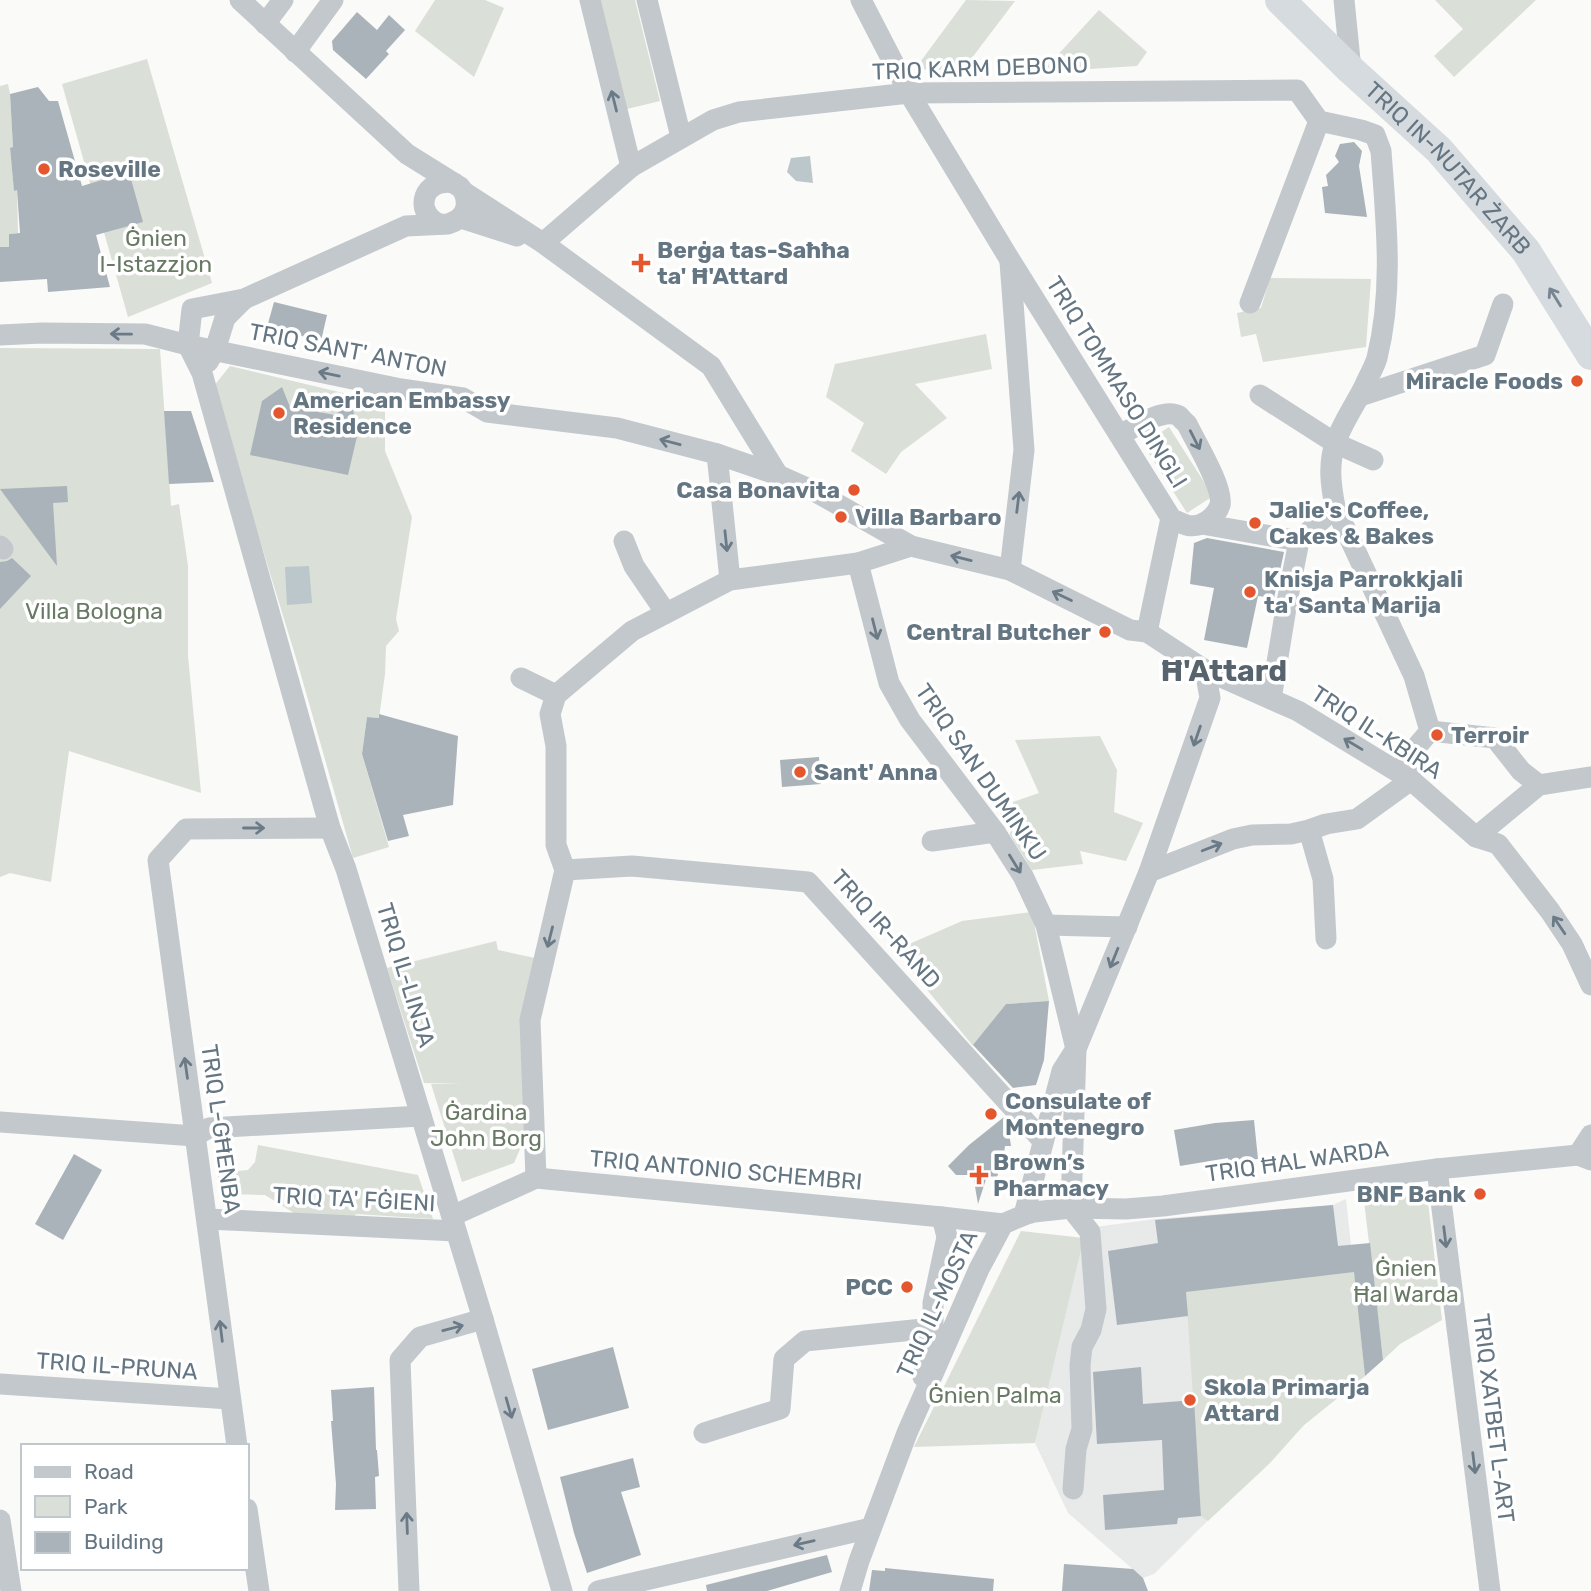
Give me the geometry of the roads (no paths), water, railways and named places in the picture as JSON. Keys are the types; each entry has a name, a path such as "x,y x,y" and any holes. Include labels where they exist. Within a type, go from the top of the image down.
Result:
{"highway":[{"name":"TRIQ IN-NUTAR ŻARB","path":"1280,0 1351,70 1439,150 1526,251 1591,355"}],"street":[{"path":"240,0 407,154 543,243 711,366 778,475"},
{"path":"265,24 283,0"},
{"path":"295,52 333,0"},
{"path":"590,0 631,167"},
{"path":"647,0 681,137"},
{"name":"TRIQ TOMMASO DINGLI","path":"861,0 909,93 1010,260 1120,435 1186,523"},
{"path":"1344,0 1351,70"},
{"name":"TRIQ KARM DEBONO","path":"543,243 631,167 713,120 738,112 909,93 1297,90 1319,121"},
{"path":"1250,303 1319,121 1375,135 1381,150 1388,265 1386,310 1376,360 1335,443 1331,486 1335,507 1414,676 1430,731"},
{"path":"407,154 426,198 429,217 439,223"},
{"path":"188,345 192,309 244,299 406,226 448,224 461,218 467,206 459,188 439,182 406,226"},
{"path":"461,218 543,243"},
{"path":"1010,260 1024,450 1010,570"},
{"path":"202,373 215,350 225,318 244,299"},
{"path":"1360,396 1485,355 1503,304"},
{"name":"TRIQ SANT' ANTON","path":"0,335 145,334 401,389 463,398 486,412 617,428 717,454 778,475 816,492 911,546"},
{"name":"TRIQ IL-LINJA","path":"188,345 202,373 330,828 346,869 421,1115 562,1591"},
{"path":"1260,395 1335,443 1373,460"},
{"path":"1120,435 1168,413 1179,416 1187,424 1219,488 1221,504 1214,517 1186,523"},
{"path":"717,454 730,580"},
{"path":"1271,699 1299,541 1335,507"},
{"path":"1186,523 1299,541"},
{"path":"1147,632 1186,523"},
{"path":"624,541 634,566 666,613"},
{"path":"536,1178 530,1020 565,870 556,845 556,746 550,714 556,695 632,631 730,580 858,563 911,546"},
{"name":"TRIQ IL-KBIRA","path":"911,546 1010,570 1130,630 1147,632 1205,670 1298,711 1411,780 1476,837 1498,844 1572,944 1591,985"},
{"name":"TRIQ SAN DUMINKU","path":"858,563 889,683 910,720 995,832 1023,876 1046,925 1076,1049"},
{"path":"1024,1215 1062,1072 1076,1049 1149,872 1210,698 1205,670"},
{"path":"521,677 556,695"},
{"path":"1149,872 1233,839 1252,835 1291,834 1357,819 1411,780 1406,760 1430,731"},
{"path":"1430,731 1495,738 1521,771 1539,785"},
{"path":"1476,837 1539,785 1591,777"},
{"name":"TRIQ L-GĦENBA","path":"237,1444 158,860 186,829 330,828"},
{"path":"1309,830 1323,879 1326,939"},
{"path":"932,841 995,832"},
{"name":"TRIQ IR-RAND","path":"565,870 632,866 808,882 1043,1141"},
{"path":"1046,925 1127,927"},
{"path":"1073,1489 1076,1450 1082,1429 1082,1348 1091,1330 1096,1309 1090,1231 1071,1209 1076,1049"},
{"path":"0,1122 195,1136 209,1128 421,1115"},
{"name":"TRIQ ĦAL WARDA","path":"1024,1215 1071,1209 1163,1206 1437,1169 1584,1158 1591,1135"},
{"name":"TRIQ XATBET L-ART","path":"1437,1169 1490,1591"},
{"name":"TRIQ ANTONIO SCHEMBRI","path":"454,1224 536,1178 1003,1224"},
{"name":"TRIQ IL-MOSTA","path":"850,1591 907,1433 979,1269 1003,1224 1024,1215"},
{"path":"915,1416 933,1328 933,1303 947,1237 942,1217"},
{"name":"TRIQ TA' FĠIENI","path":"207,1219 454,1224"},
{"path":"410,1591 400,1360 420,1337 483,1319"},
{"path":"704,1433 779,1409 784,1359 805,1342 933,1328"},
{"name":"TRIQ IL-PRUNA","path":"0,1384 230,1399"},
{"path":"248,1516 259,1591"},
{"path":"0,1520 11,1591"},
{"path":"598,1591 871,1528"}],"place":[{"name":"Roseville","path":"44,169"},
{"name":"Berġa tas-Saħħa ta' Ħ'Attard","path":"641,263"},
{"name":"Miracle Foods","path":"1577,381"},
{"name":"American Embassy Residence","path":"279,413"},
{"name":"Casa Bonavita","path":"854,490"},
{"name":"Villa Barbaro","path":"841,517"},
{"name":"Jalie's Coffee, Cakes & Bakes","path":"1255,523"},
{"name":"Knisja Parrokkjali ta' Santa Marija","path":"1250,592"},
{"name":"Central Butcher","path":"1105,632"},
{"name":"Terroir","path":"1437,735"},
{"name":"Sant' Anna","path":"800,772"},
{"name":"Consulate of Montenegro","path":"991,1114"},
{"name":"Brown’s Pharmacy","path":"979,1175"},
{"name":"BNF Bank","path":"1480,1194"},
{"name":"PCC","path":"907,1287"},
{"name":"Skola Primarja Attard","path":"1190,1400"}],"district":[{"name":"Ħ'Attard","path":"1224,671"}],"park label":[{"name":"Ġnien l-Istazzjon","path":"156,251"},
{"name":"Villa Bologna","path":"94,611"},
{"name":"Ġardina John Borg","path":"486,1125"},
{"name":"Ġnien Ħal Warda","path":"1406,1281"},
{"name":"Ġnien Palma","path":"995,1395"}]}
